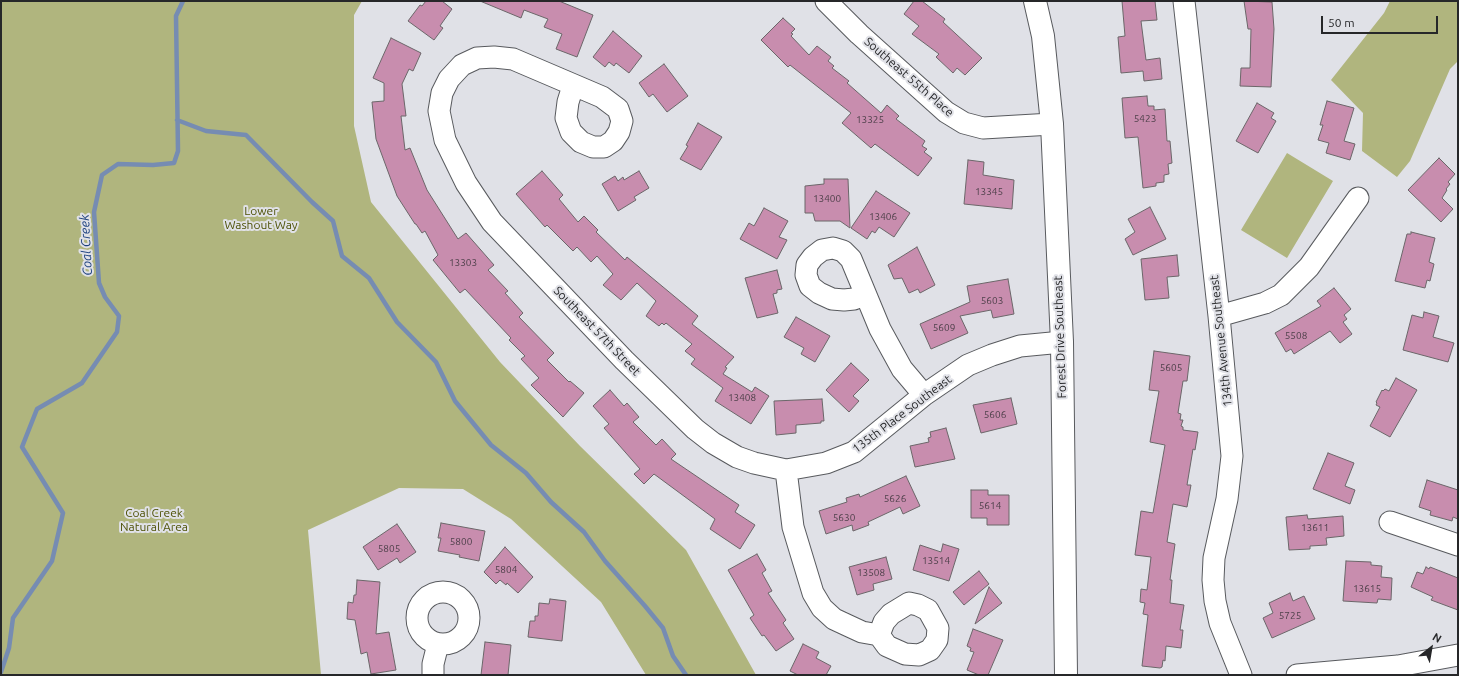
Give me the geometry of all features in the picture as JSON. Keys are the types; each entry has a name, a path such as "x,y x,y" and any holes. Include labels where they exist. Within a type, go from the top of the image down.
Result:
{"main road":[{"name":"Forest Drive Southeast","path":"1035,1 1043,36 1052,124 1062,342 1066,675"}],"street":[{"name":"Southeast 55th Place","path":"826,1 837,14 946,112 964,123 982,128 1052,124"},
{"name":"134th Avenue Southeast","path":"1184,1 1219,316 1232,456 1227,499 1214,558 1213,580 1215,601 1220,623 1241,675"},
{"name":"Southeast 57th Street","path":"574,86 513,59 494,57 477,58 462,65 448,79 442,93 439,111 445,140 466,183 492,222 624,360 695,429 713,443 737,457 754,463 786,470"},
{"path":"1219,316 1265,303 1281,295 1309,267 1358,198"},
{"path":"865,294 880,329 902,369 924,395"},
{"name":"135th Place Southeast","path":"786,470 826,463 854,452 924,395 968,365 992,354 1020,346 1062,342"},
{"path":"786,470 793,527 813,593 822,608 834,619 862,632 879,634"},
{"path":"1390,522 1458,545"},
{"path":"433,675 438,644"},
{"path":"1296,675 1398,670 1458,655"}],"green space":[{"path":"1,1 362,1 354,15 354,126 371,202 500,362 580,446 686,550 756,675 646,675 601,602 511,519 463,489 399,488 308,530 321,675 1,675"},
{"path":"1390,1 1458,1 1458,61 1450,69 1410,161 1397,177 1362,151 1363,113 1331,80 1384,13"},
{"path":"1287,153 1333,181 1287,258 1241,230"}],"building":[{"path":"426,1 442,1 452,9 440,26 443,28 434,40 408,21 420,5 422,6"},
{"path":"480,1 559,1 593,15 577,57 556,49 562,34 544,27 548,19 524,10 521,18"},
{"path":"914,1 922,1 945,19 943,22 982,58 965,75 957,68 953,73 936,57 939,54 912,34 919,26 904,14"},
{"path":"1122,1 1155,1 1157,20 1141,21 1146,60 1160,58 1162,79 1144,81 1143,71 1121,73 1118,37 1125,36"},
{"path":"1244,1 1272,2 1274,29 1271,87 1240,86 1241,68 1250,68 1251,29 1248,29"},
{"path":"783,18 795,29 791,33 793,34 791,36 809,55 817,46 831,57 828,61 834,66 832,68 849,81 847,83 881,113 887,105 899,116 896,119 925,141 922,146 927,149 924,152 932,158 918,176 875,144 871,148 842,123 851,113 790,65 788,67 761,40"},
{"path":"613,31 642,56 629,73 616,63 614,66 609,62 605,67 593,57"},
{"path":"391,38 421,53 413,71 409,69 402,84 406,116 401,116 405,150 410,148 427,190 458,239 466,233 494,265 488,270 508,291 505,293 523,313 519,317 554,353 547,360 569,382 570,381 584,393 563,417 531,385 539,378 521,359 525,356 509,340 511,338 465,289 460,293 433,260 438,255 425,231 422,233 397,196 376,139 372,102 384,101 384,83 373,78"},
{"path":"664,64 688,96 667,112 653,94 649,97 639,83"},
{"path":"1147,96 1148,106 1154,106 1154,110 1165,109 1167,141 1170,141 1172,163 1168,164 1169,174 1164,175 1164,182 1156,183 1156,186 1143,188 1138,137 1125,138 1122,98"},
{"path":"1327,101 1354,108 1344,141 1355,144 1350,160 1326,153 1329,143 1318,140 1323,125 1320,125"},
{"path":"1257,103 1274,113 1271,118 1276,121 1258,153 1236,141"},
{"path":"698,123 722,137 701,170 680,159 688,146 686,145"},
{"path":"1439,158 1455,174 1448,182 1450,184 1442,198 1453,209 1441,222 1408,190"},
{"path":"968,160 984,162 983,175 1014,180 1012,209 964,204"},
{"path":"542,171 563,195 559,199 578,222 584,216 598,230 596,232 625,260 627,257 698,316 692,324 734,357 725,367 727,368 723,374 752,392 755,387 769,396 751,424 715,401 723,388 691,364 695,359 685,351 692,344 666,323 664,325 662,323 659,326 646,316 656,301 637,283 621,300 603,285 613,274 597,256 591,262 577,247 573,251 547,225 545,227 516,194"},
{"path":"639,171 649,188 634,197 636,200 618,211 602,184 615,176 618,181 623,177 624,180"},
{"path":"824,179 848,179 850,228 840,221 815,221 813,213 805,213 805,186 824,184"},
{"path":"876,191 910,213 894,237 879,227 875,233 872,231 867,239 851,228"},
{"path":"1150,207 1166,239 1133,255 1125,239 1135,232 1128,219"},
{"path":"764,208 788,221 779,237 787,240 777,259 740,239 749,223 754,226"},
{"path":"1411,232 1435,238 1429,262 1434,264 1430,281 1427,280 1425,288 1395,281 1407,234 1411,234"},
{"path":"917,247 935,285 920,293 918,289 909,293 902,278 894,279 888,265"},
{"path":"1177,255 1179,276 1167,277 1169,298 1145,300 1141,259"},
{"path":"777,270 782,289 777,290 777,293 773,294 778,313 757,318 745,278"},
{"path":"1008,279 1014,314 993,318 991,310 960,316 968,333 931,349 920,324 970,302 967,286"},
{"path":"1334,288 1351,309 1344,315 1347,319 1343,322 1352,334 1340,343 1330,331 1294,354 1291,349 1286,352 1275,333 1321,306 1317,301"},
{"path":"1424,312 1439,316 1433,337 1454,343 1448,362 1403,350 1412,315 1423,318"},
{"path":"796,317 830,336 815,362 801,354 804,348 784,337"},
{"path":"1154,351 1190,356 1187,381 1183,381 1178,413 1181,414 1180,420 1183,420 1181,426 1183,427 1183,430 1198,432 1195,450 1193,449 1187,485 1191,485 1187,507 1173,504 1167,542 1175,544 1170,580 1172,580 1170,603 1184,605 1180,630 1183,630 1181,648 1166,646 1165,661 1163,660 1162,667 1160,668 1142,666 1148,615 1143,614 1145,603 1140,602 1141,589 1147,590 1151,557 1135,555 1141,511 1153,513 1165,445 1150,442 1159,391 1149,390"},
{"path":"851,363 869,380 853,396 859,401 849,412 826,390"},
{"path":"1396,378 1417,390 1390,437 1370,426 1380,407 1376,405 1376,402 1382,390 1383,391 1385,389 1389,391"},
{"path":"610,390 624,406 627,403 639,417 633,422 656,445 662,439 676,454 671,459 739,505 735,512 755,525 740,549 710,529 715,519 654,474 644,484 634,474 640,469 604,428 609,424 593,406"},
{"path":"1011,398 1017,424 981,433 973,405"},
{"path":"822,399 824,421 821,421 821,423 796,425 796,433 776,435 774,401"},
{"path":"946,428 955,459 915,467 910,446 929,442 928,438 931,437 930,432"},
{"path":"1328,453 1354,463 1345,486 1355,490 1350,504 1313,489"},
{"path":"906,476 920,506 903,514 900,507 868,522 869,525 853,531 852,525 826,534 819,511 847,502 846,498 859,494 860,497"},
{"path":"1427,480 1458,490 1458,519 1453,517 1452,521 1430,515 1431,511 1419,507"},
{"path":"971,490 988,490 988,495 1009,495 1009,525 987,525 987,518 971,518"},
{"path":"1307,515 1308,519 1343,516 1344,536 1326,538 1327,545 1310,546 1310,549 1289,550 1286,517"},
{"path":"441,523 485,531 479,561 459,557 460,555 438,551 441,538 438,538"},
{"path":"397,524 416,552 400,563 397,558 378,570 363,547"},
{"path":"943,544 959,549 949,581 913,570 920,545 941,552"},
{"path":"505,547 533,577 518,593 507,583 506,585 500,580 496,584 484,572"},
{"path":"757,554 766,570 762,573 772,591 768,593 786,620 783,623 794,639 776,651 764,635 762,636 750,618 754,615 728,570"},
{"path":"886,557 892,579 873,584 874,590 857,595 849,567"},
{"path":"1346,561 1371,562 1371,565 1382,566 1381,577 1392,578 1391,600 1378,599 1377,603 1343,601"},
{"path":"1426,567 1429,569 1430,567 1458,578 1458,610 1431,600 1433,597 1411,587 1417,572 1423,574"},
{"path":"979,571 989,584 964,605 953,592"},
{"path":"357,580 380,582 376,634 389,632 396,670 371,674 367,652 361,654 355,620 347,619 348,602 353,603 354,595 356,595"},
{"path":"989,587 1002,603 975,624"},
{"path":"1290,593 1293,601 1304,596 1315,619 1272,638 1263,618 1273,613 1269,603"},
{"path":"550,599 566,601 562,641 528,637 530,621 535,621 535,616 538,616 539,603 549,604"},
{"path":"973,629 1003,640 988,675 979,675 967,670 974,652 970,651 971,648 967,646"},
{"path":"485,642 511,645 508,675 481,675"},
{"path":"803,644 819,652 816,658 831,666 826,675 798,675 790,671"}],"waterway":[{"name":"Coal Creek","path":"1,672 9,648 13,618 52,561 63,513 22,447 37,409 82,383 117,332 119,316 105,297 99,283 94,212 102,175 118,164 153,165 174,163 178,151 176,16 183,1"},
{"path":"177,120 206,131 246,135 312,202 333,221 342,256 369,278 397,322 436,362 455,401 491,445 526,473 551,502 584,532 605,561 645,606 663,628 673,656 686,675"}],"park label":[{"name":"Lower Washout Way","path":"261,218"},
{"name":"Coal Creek Natural Area","path":"154,520"}]}
